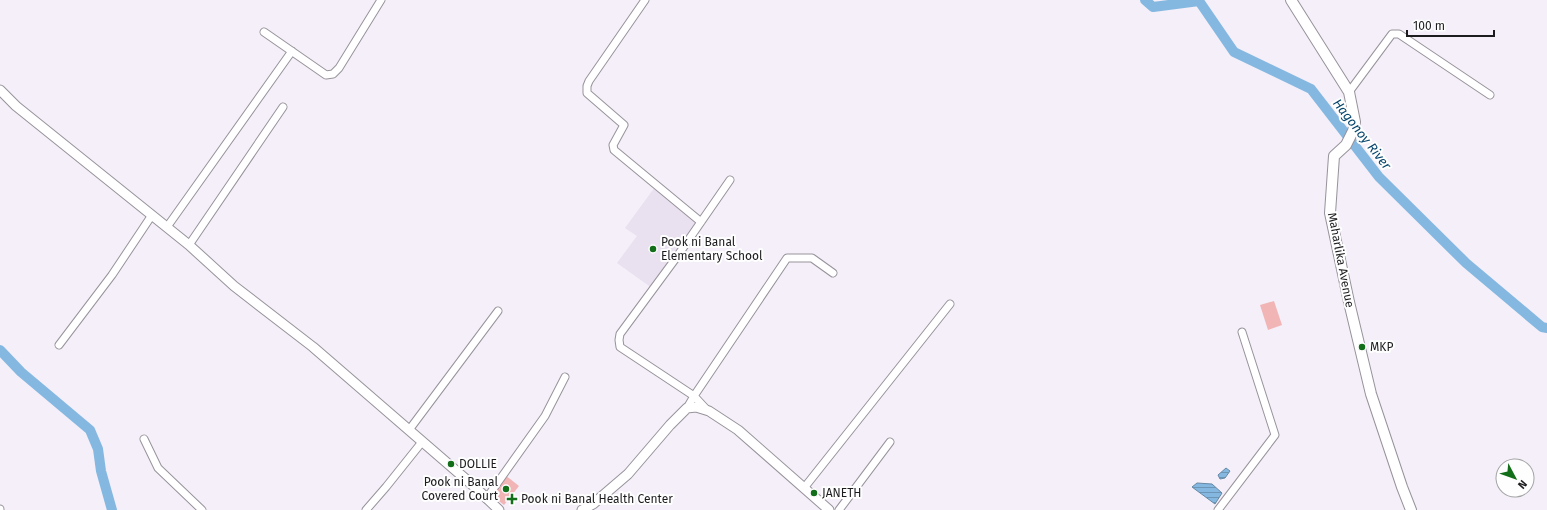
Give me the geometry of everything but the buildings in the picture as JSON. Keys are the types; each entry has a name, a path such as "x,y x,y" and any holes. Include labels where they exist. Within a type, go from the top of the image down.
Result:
{"main road":[{"name":"Maharlika Avenue","path":"1291,0 1348,92 1355,122 1353,131 1346,145 1334,156 1330,213 1371,394 1411,510"}],"street":[{"path":"264,32 326,75 333,74 339,68 381,0"},
{"path":"645,0 589,82 587,86 587,93 624,125 614,145 614,150 701,222"},
{"path":"1348,92 1392,34 1399,34 1490,95"},
{"path":"167,227 292,51"},
{"path":"0,90 16,106 189,245 234,286 313,348 409,430 499,510"},
{"path":"189,245 283,107"},
{"path":"730,180 620,334 620,347 694,396 707,410 738,430 829,510"},
{"path":"59,345 112,275 152,215"},
{"path":"582,510 593,504 628,474 670,425 687,408 787,258 812,258 833,273"},
{"path":"804,488 950,304"},
{"path":"409,430 498,311"},
{"path":"1218,510 1275,436 1242,332"},
{"path":"486,499 545,416 565,376"},
{"path":"687,408 696,407 707,410"},
{"path":"144,439 158,468 202,510"},
{"path":"366,510 422,442"},
{"path":"839,510 890,442"}],"shaded area":[{"name":"Pook ni Banal Elementary School","path":"655,187 698,222 652,288 617,263 637,236 625,228"},
{"path":"1274,301 1282,325 1268,330 1260,305"},
{"name":"Pook ni Banal Covered Court","path":"505,475 519,486 504,505 491,495"}],"water":[{"path":"1226,468 1230,471 1225,478 1220,479 1218,475"},
{"path":"1197,483 1212,484 1222,493 1215,504 1192,487"}],"waterway":[{"name":"Hagonoy River","path":"1145,0 1153,7 1199,1 1234,52 1311,89 1379,177 1466,263 1542,327 1547,328"},
{"path":"0,350 21,372 90,430 98,449 101,471 112,510"}],"place":[{"name":"Pook ni Banal Elementary School","path":"653,249"},
{"name":"MKP","path":"1362,347"},
{"name":"DOLLIE","path":"451,464"},
{"name":"Pook ni Banal Covered Court","path":"506,489"},
{"name":"JANETH","path":"814,493"},
{"name":"Pook ni Banal Health Center","path":"512,499"}]}
